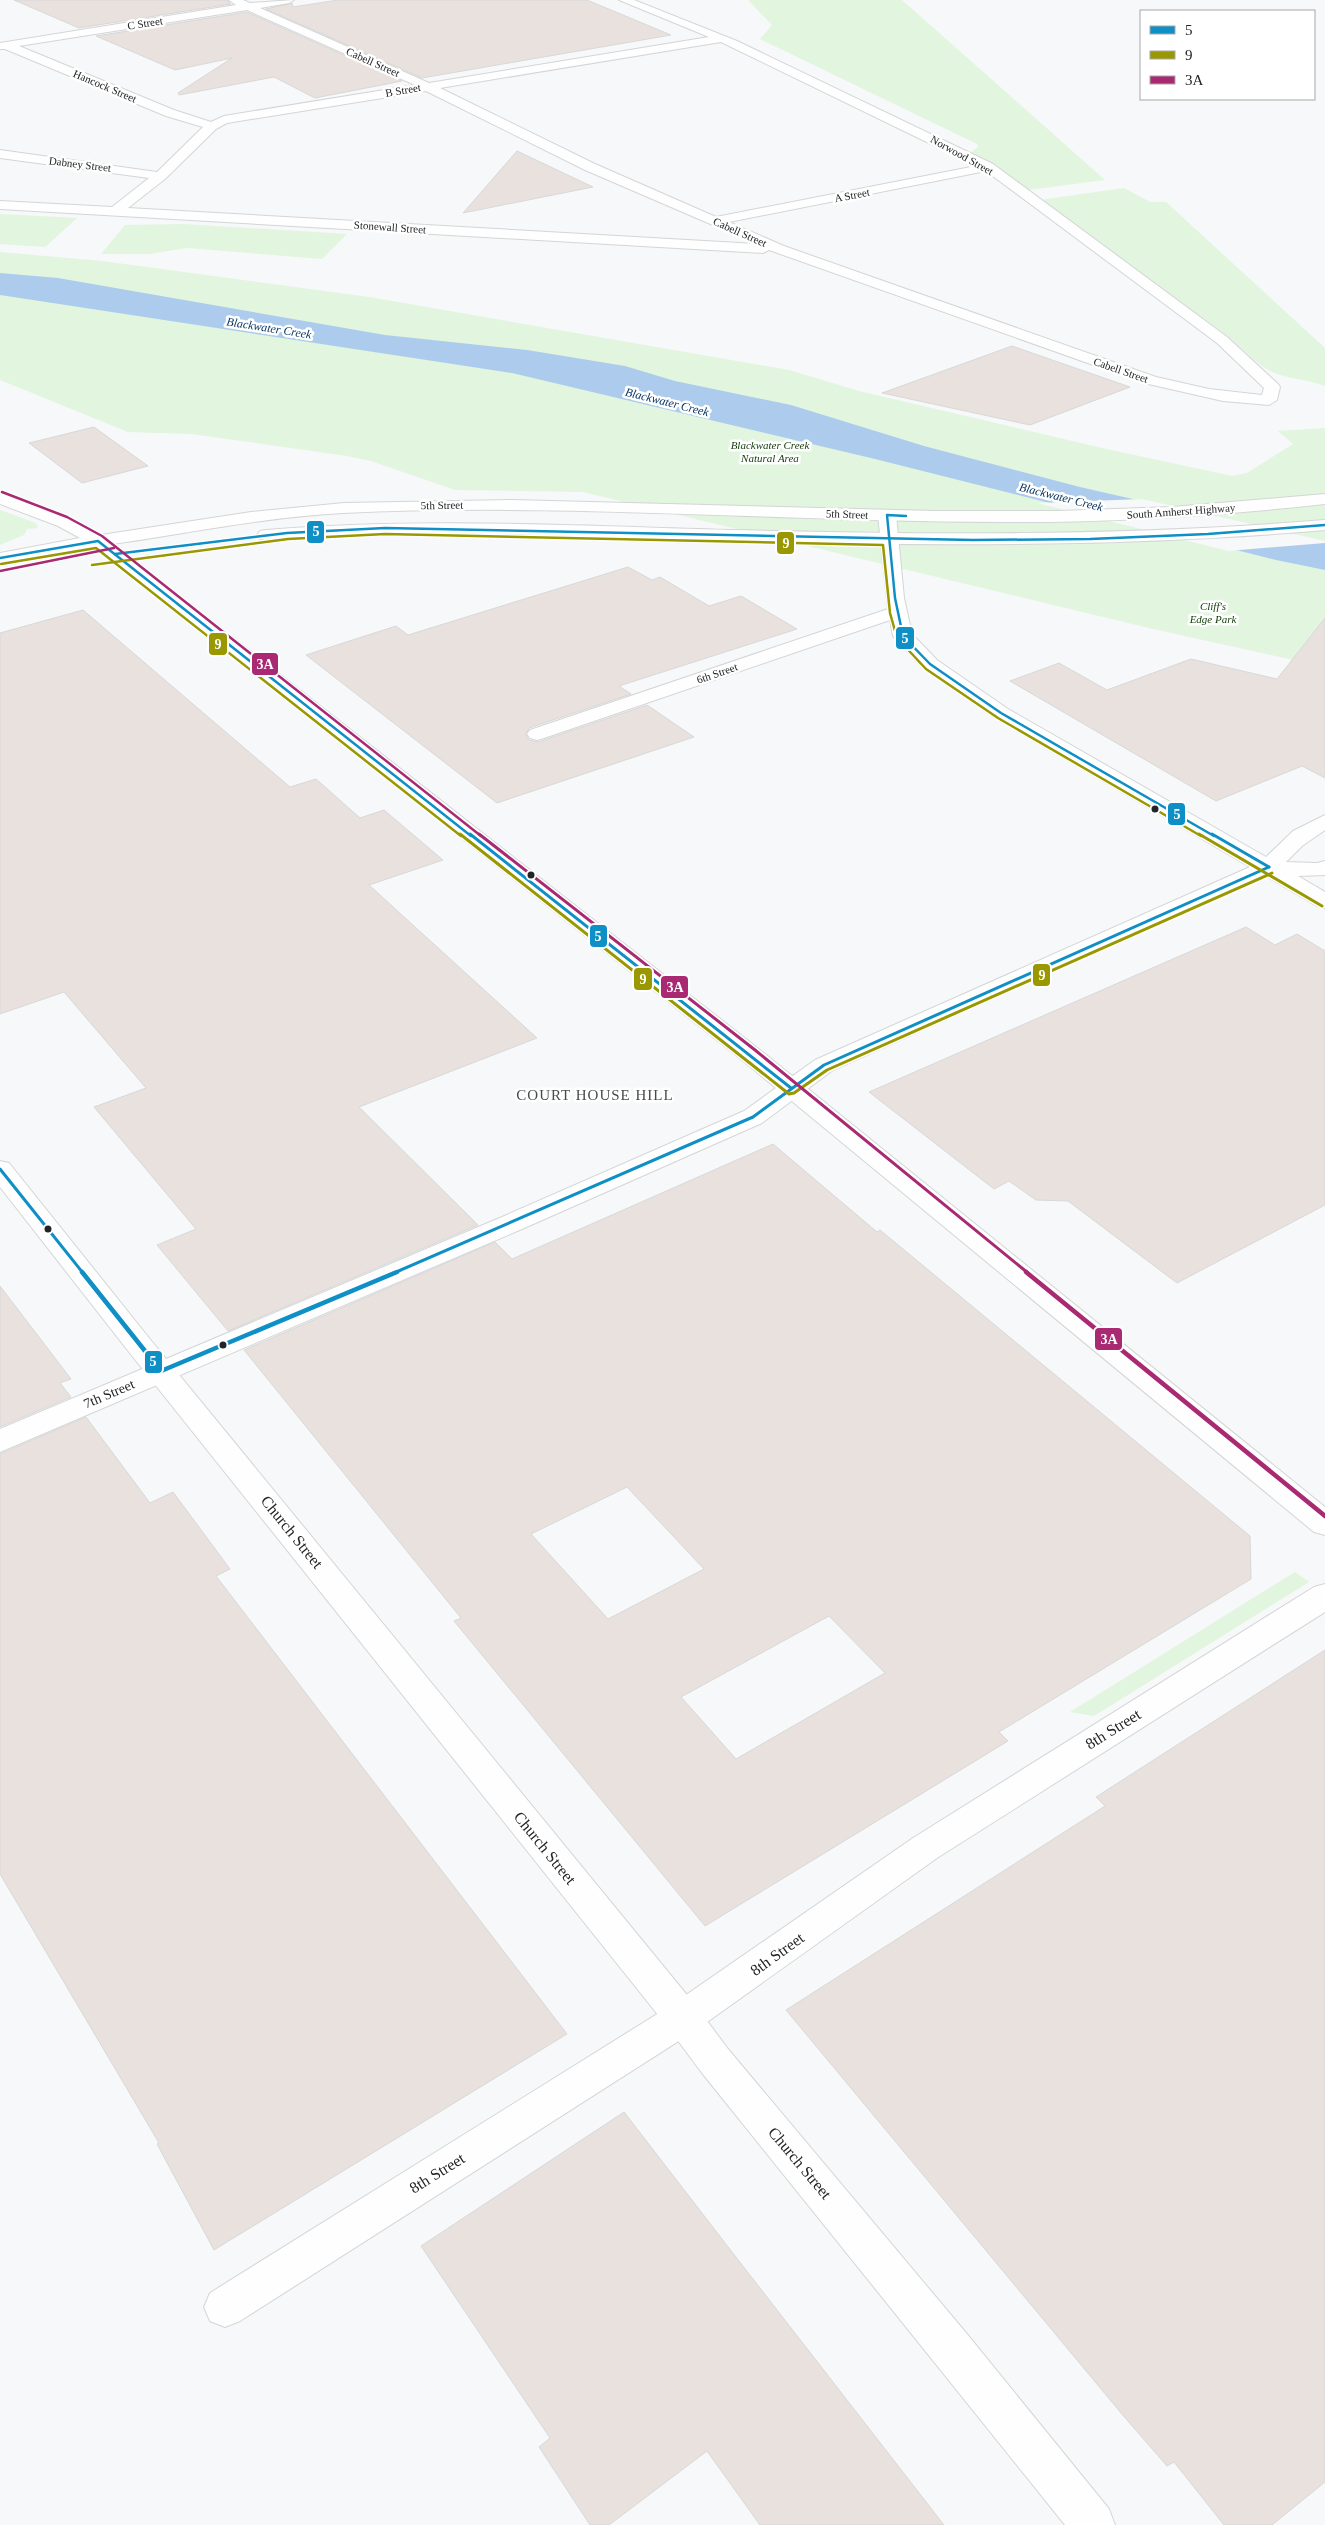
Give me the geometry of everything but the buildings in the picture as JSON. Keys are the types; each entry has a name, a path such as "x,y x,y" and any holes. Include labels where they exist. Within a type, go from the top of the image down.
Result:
{"street":[{"name":"Cabell Street","path":"234,0 426,86 590,167 779,249 1150,380 1207,395 1242,400 1269,400"},
{"name":"C Street","path":"2,44 289,0"},
{"name":"Norwood Street","path":"624,0 721,39 945,144 988,167 1222,340 1272,387 1269,400"},
{"name":"B Street","path":"117,210 160,176 212,126 224,120 721,39"},
{"name":"Hancock Street","path":"2,44 170,113 212,126"},
{"name":"Dabney Street","path":"0,154 160,176"},
{"name":"A Street","path":"716,221 988,167"},
{"name":"Stonewall Street","path":"0,205 117,210 779,249"},
{"path":"0,498 64,522 98,541 115,554 791,1088 1325,1524"},
{"name":"South Amherst Highway","path":"887,515 1014,517 1113,515 1325,499"},
{"name":"5th Street","path":"0,558 176,528 338,508 467,504 887,515"},
{"path":"887,515 896,612 903,636 930,664 1000,713 1325,901"},
{"name":"South Amherst Highway","path":"889,539 1110,539 1234,533 1325,525"},
{"name":"5th Street","path":"0,577 115,554 245,537 349,529 456,528 889,539"},
{"name":"6th Street","path":"537,734 896,612"},
{"name":"7th Street","path":"0,1441 161,1371 512,1224 753,1117 824,1065 1269,868 1285,848 1305,830 1325,822"},
{"path":"1269,868 1319,870 1325,868"},
{"name":"Church Street","path":"0,1169 683,2018 715,2061 952,2349 1093,2525"},
{"name":"8th Street","path":"225,2307 683,2018 730,1987 925,1848 1325,1596"}],"green space":[{"path":"748,0 902,0 1105,180 1028,190 970,153 978,147 977,144 760,39 772,25"},
{"path":"1124,188 1150,202 1166,202 1325,348 1325,386 1277,374 1263,367 1217,328 1040,200"},
{"path":"0,214 77,218 45,247 0,244"},
{"path":"183,224 347,234 322,259 187,248 149,254 101,254 125,225"},
{"name":"Blackwater Creek Natural Area","path":"0,252 102,261 369,297 789,370 859,391 1102,448 1232,476 1247,473 1293,444 1278,431 1325,428 1325,667 1149,628 583,492 455,490 371,461 347,456 192,434 128,432 0,380"},
{"path":"0,510 36,523 38,528 27,529 24,535 0,545"},
{"path":"1295,1572 1309,1582 1094,1716 1070,1712"}],"water":[{"name":"Blackwater Creek","path":"0,273 58,278 385,335 527,350 625,366 675,381 791,405 924,446 1080,487 1325,543 1325,570 1276,560 875,459 512,373 0,295"}],"pier":[{"path":"1142,499 1325,541 1325,543 1228,551 1037,503"}],"transit line":[{"name":"3A","path":"2,492 67,517 102,536 148,571 411,781 755,1050 1325,1516"},
{"name":"5","path":"906,516 887,515 895,598 903,636 930,664 1001,713 1269,867"},
{"name":"5","path":"115,554 287,533 385,528 973,540 1090,539 1208,534 1325,525"},
{"name":"9","path":"92,565 288,539 385,534 883,545 890,613 897,638 926,669 998,718 1322,906"},
{"name":"5","path":"0,558 98,541 791,1088"},
{"name":"9","path":"1,564 96,548 789,1094 794,1093 827,1070 1272,873"},
{"name":"3A","path":"0,571 114,548"},
{"name":"5","path":"0,1169 161,1371 512,1223 753,1117 824,1065 1269,867"}],"district":[{"name":"COURT HOUSE HILL","path":"595,1095"}],"park label":[{"name":"Cliff's Edge Park","path":"1213,612"}]}
